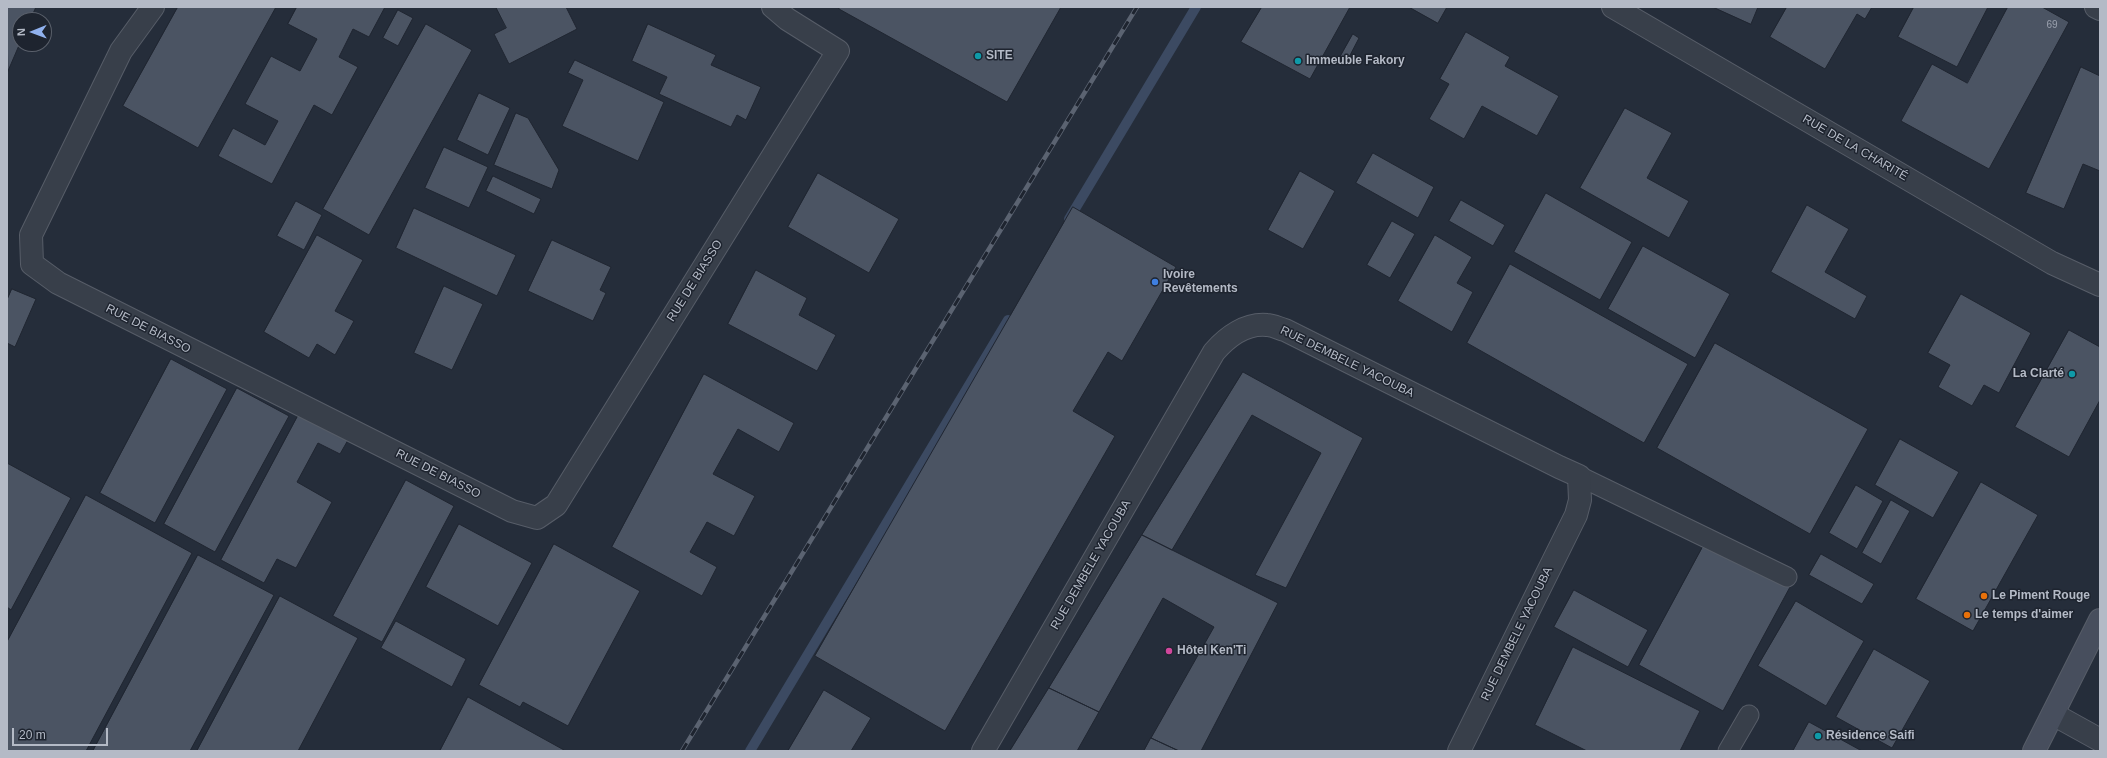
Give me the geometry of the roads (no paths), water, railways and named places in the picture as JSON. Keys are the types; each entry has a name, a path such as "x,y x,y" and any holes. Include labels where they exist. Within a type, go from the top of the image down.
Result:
{"street":[{"name":"RUE DE BIASSO","path":"153,7 121,51 30,235 32,264 58,283 72,291 512,511 537,518 556,505 838,51 787,19 773,7"},
{"name":"RUE DE LA CHARITÉ","path":"1613,7 2052,262 2100,285"},
{"path":"2096,7 2100,9"},
{"name":"RUE DEMBELE YACOUBA","path":"983,751 1214,352 1227,338 1247,328 1266,325 1285,330 1559,467 1580,476 1580,500 1576,515 1459,751"},
{"path":"2034,751 2100,620"},
{"path":"2053,714 2100,740"}],"lane":[{"path":"1580,476 1786,577"},
{"path":"1728,751 1749,715"}],"waterway":[{"path":"1069,219 1196,7"},
{"path":"750,751 1008,320"}],"railway":[{"path":"682,751 1137,7"}],"place":[{"name":"SITE","path":"978,56"},
{"name":"Immeuble Fakory","path":"1298,61"},
{"name":"Ivoire Revêtements","path":"1155,282"},
{"name":"La Clarté","path":"2072,374"},
{"name":"Le Piment Rouge","path":"1984,596"},
{"name":"Le temps d'aimer","path":"1967,615"},
{"name":"Hôtel Ken'Ti","path":"1169,651"},
{"name":"Résidence Saifi","path":"1818,736"}]}
